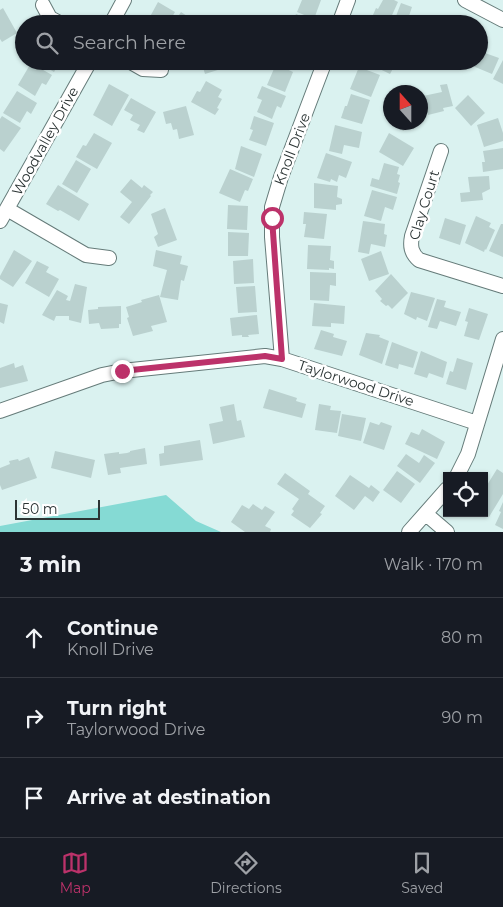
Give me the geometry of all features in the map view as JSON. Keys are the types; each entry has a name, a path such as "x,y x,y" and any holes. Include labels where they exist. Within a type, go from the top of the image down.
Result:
{"street":[{"path":"116,15 124,0"},
{"path":"342,15 348,0"},
{"path":"465,0 503,20"},
{"path":"43,5 48,15"},
{"name":"Woodvalley Drive","path":"4,215 85,70"},
{"name":"Knoll Drive","path":"282,359 272,237 272,207 281,177 322,70"},
{"name":"Clay Court","path":"441,151 412,236 412,250 419,260 503,286"},
{"path":"4,215 86,255 109,258"},
{"path":"459,472 468,454 503,339"},
{"name":"Taylorwood Drive","path":"0,411 102,375 122,371 265,356 282,359 477,423"},
{"path":"409,532 443,494"},
{"path":"426,514 447,532"}],"shaded area":[{"path":"166,495 196,521 221,532 0,532 0,526"}],"building":[{"path":"302,0 321,0 315,15 304,15 297,12"},
{"path":"383,0 398,2 392,15 373,15 376,8 378,9"},
{"path":"158,2 175,12 173,15 151,15"},
{"path":"401,3 412,7 409,15 396,15"},
{"path":"3,8 15,29 15,34 2,42 0,39 0,10"},
{"path":"488,54 499,58 492,74 482,70 488,70"},
{"path":"503,60 503,84 493,79"},
{"path":"27,70 43,70 52,75 46,85 42,83 35,96 18,85"},
{"path":"204,70 218,70 205,74"},
{"path":"273,70 289,70 293,72 285,92 267,85"},
{"path":"358,70 367,70 380,75 371,97 350,89"},
{"path":"382,70 392,70 390,74"},
{"path":"206,81 222,90 218,97 222,99 215,115 191,102 197,91 200,92"},
{"path":"109,84 129,95 112,126 93,115"},
{"path":"447,84 453,106 443,108 444,111 428,115 428,95 442,92 440,85"},
{"path":"262,86 286,96 281,108 277,106 272,119 257,112 262,100 257,98"},
{"path":"17,91 37,103 31,114 27,111 20,123 3,113"},
{"path":"351,94 370,100 362,124 341,118"},
{"path":"468,95 485,113 471,126 455,108"},
{"path":"131,98 156,112 144,133 137,130 140,125 130,120 133,115 124,110"},
{"path":"186,106 194,135 179,139 177,129 173,130 171,123 166,124 163,112"},
{"path":"2,116 21,128 4,152 0,149 0,119"},
{"path":"254,116 274,123 266,146 249,140 253,130 250,129"},
{"path":"498,118 503,133 503,141 484,147 477,125"},
{"path":"335,125 362,132 359,148 344,145 342,154 329,151"},
{"path":"94,133 112,143 97,169 76,157 83,145 86,146"},
{"path":"389,133 414,148 403,166 379,152"},
{"path":"241,146 262,154 254,177 235,169"},
{"path":"503,148 503,169 483,172 482,162 485,162 483,151"},
{"path":"326,153 352,162 346,178 339,175 337,182 331,179 330,182 317,178"},
{"path":"76,160 91,169 77,193 62,184"},
{"path":"384,163 399,167 397,174 400,175 398,182 400,183 397,194 370,186 372,178 379,180"},
{"path":"230,169 253,179 248,191 245,190 240,202 219,193"},
{"path":"489,176 490,189 482,193 483,200 461,202 460,193 470,192 468,177"},
{"path":"131,179 142,188 144,185 153,192 129,224 120,217 132,202 120,192"},
{"path":"314,183 338,186 337,197 342,199 342,204 336,205 336,210 314,208"},
{"path":"58,185 89,204 79,221 46,204"},
{"path":"372,190 397,197 393,210 385,207 381,221 364,216"},
{"path":"228,205 248,206 247,230 227,229"},
{"path":"165,208 177,240 158,247 154,237 158,234 151,214"},
{"path":"304,212 327,214 324,239 304,237 306,224 303,224"},
{"path":"476,216 491,223 489,227 495,230 484,252 465,243"},
{"path":"445,218 466,225 460,245 439,238"},
{"path":"363,221 385,224 384,234 387,235 385,247 371,244 369,254 358,252"},
{"path":"501,224 503,224 503,257 489,251"},
{"path":"228,232 249,233 248,256 228,256"},
{"path":"308,245 331,246 330,260 334,261 334,269 307,269"},
{"path":"14,250 32,261 13,287 0,279 0,276"},
{"path":"156,250 182,256 180,264 188,266 184,281 181,280 178,300 160,297 167,270 153,266"},
{"path":"381,251 389,274 369,281 361,259"},
{"path":"253,259 254,283 234,284 233,261"},
{"path":"37,261 49,267 46,272 59,279 49,297 25,283"},
{"path":"310,272 336,273 336,286 330,285 329,301 310,300"},
{"path":"391,274 408,293 392,309 380,301 382,299 375,291"},
{"path":"75,284 87,287 81,323 69,320 69,316 56,316 54,321 42,315 57,290 68,296 66,300 70,301"},
{"path":"255,286 257,312 238,313 236,287"},
{"path":"411,292 435,298 427,321 417,317 416,320 404,314"},
{"path":"159,295 167,322 151,326 153,331 133,336 127,318 129,317 126,307"},
{"path":"437,299 446,301 444,307 461,312 456,326 440,321 437,329 428,327"},
{"path":"0,303 8,305 4,324 0,322"},
{"path":"314,303 345,306 344,324 331,323 331,327 312,326"},
{"path":"121,306 121,324 119,324 119,328 101,329 99,323 89,324 88,310 98,309 98,307"},
{"path":"469,308 488,314 479,340 464,336 468,322 465,321"},
{"path":"257,315 259,334 248,335 249,337 242,337 242,335 232,336 230,318"},
{"path":"321,330 334,334 333,337 347,341 342,356 314,349"},
{"path":"366,333 380,335 379,337 389,341 382,364 359,355"},
{"path":"392,342 418,352 413,368 399,364 398,369 385,365"},
{"path":"421,351 447,362 443,378 429,373 427,378 414,374"},
{"path":"457,358 473,363 466,390 446,384 450,371 453,372"},
{"path":"14,363 15,368 23,365 28,381 0,388 0,368"},
{"path":"269,389 297,398 296,401 306,404 302,418 263,408"},
{"path":"234,404 237,421 241,420 245,437 213,444 209,424 223,421 220,407"},
{"path":"319,404 331,406 330,410 341,411 337,433 315,430"},
{"path":"342,414 366,418 361,441 338,436"},
{"path":"370,422 379,425 381,422 392,426 384,450 363,443"},
{"path":"422,429 445,442 437,459 405,444 411,432 419,435"},
{"path":"200,440 203,460 160,466 159,454 164,453 164,446"},
{"path":"145,448 147,464 120,468 121,473 108,475 104,454 127,453"},
{"path":"55,451 95,460 91,478 51,468"},
{"path":"406,454 419,463 424,455 435,463 420,483 397,466"},
{"path":"29,457 37,478 2,490 0,485 0,468 10,464 9,461 18,459 19,461"},
{"path":"497,469 503,473 503,494 489,517 488,516 488,484"},
{"path":"397,471 415,484 401,503 383,490"},
{"path":"285,473 310,491 308,494 325,506 320,513 322,514 310,528 291,515 294,511 292,509 299,499 277,484"},
{"path":"350,475 369,488 371,485 380,492 373,502 365,496 354,510 335,496"},
{"path":"503,502 503,529 495,525"},
{"path":"253,504 262,510 265,506 275,512 265,526 271,529 270,532 245,532 231,522 242,505 249,509"}],"route":[{"path":"122,371 265,356 282,359 272,218"}]}
